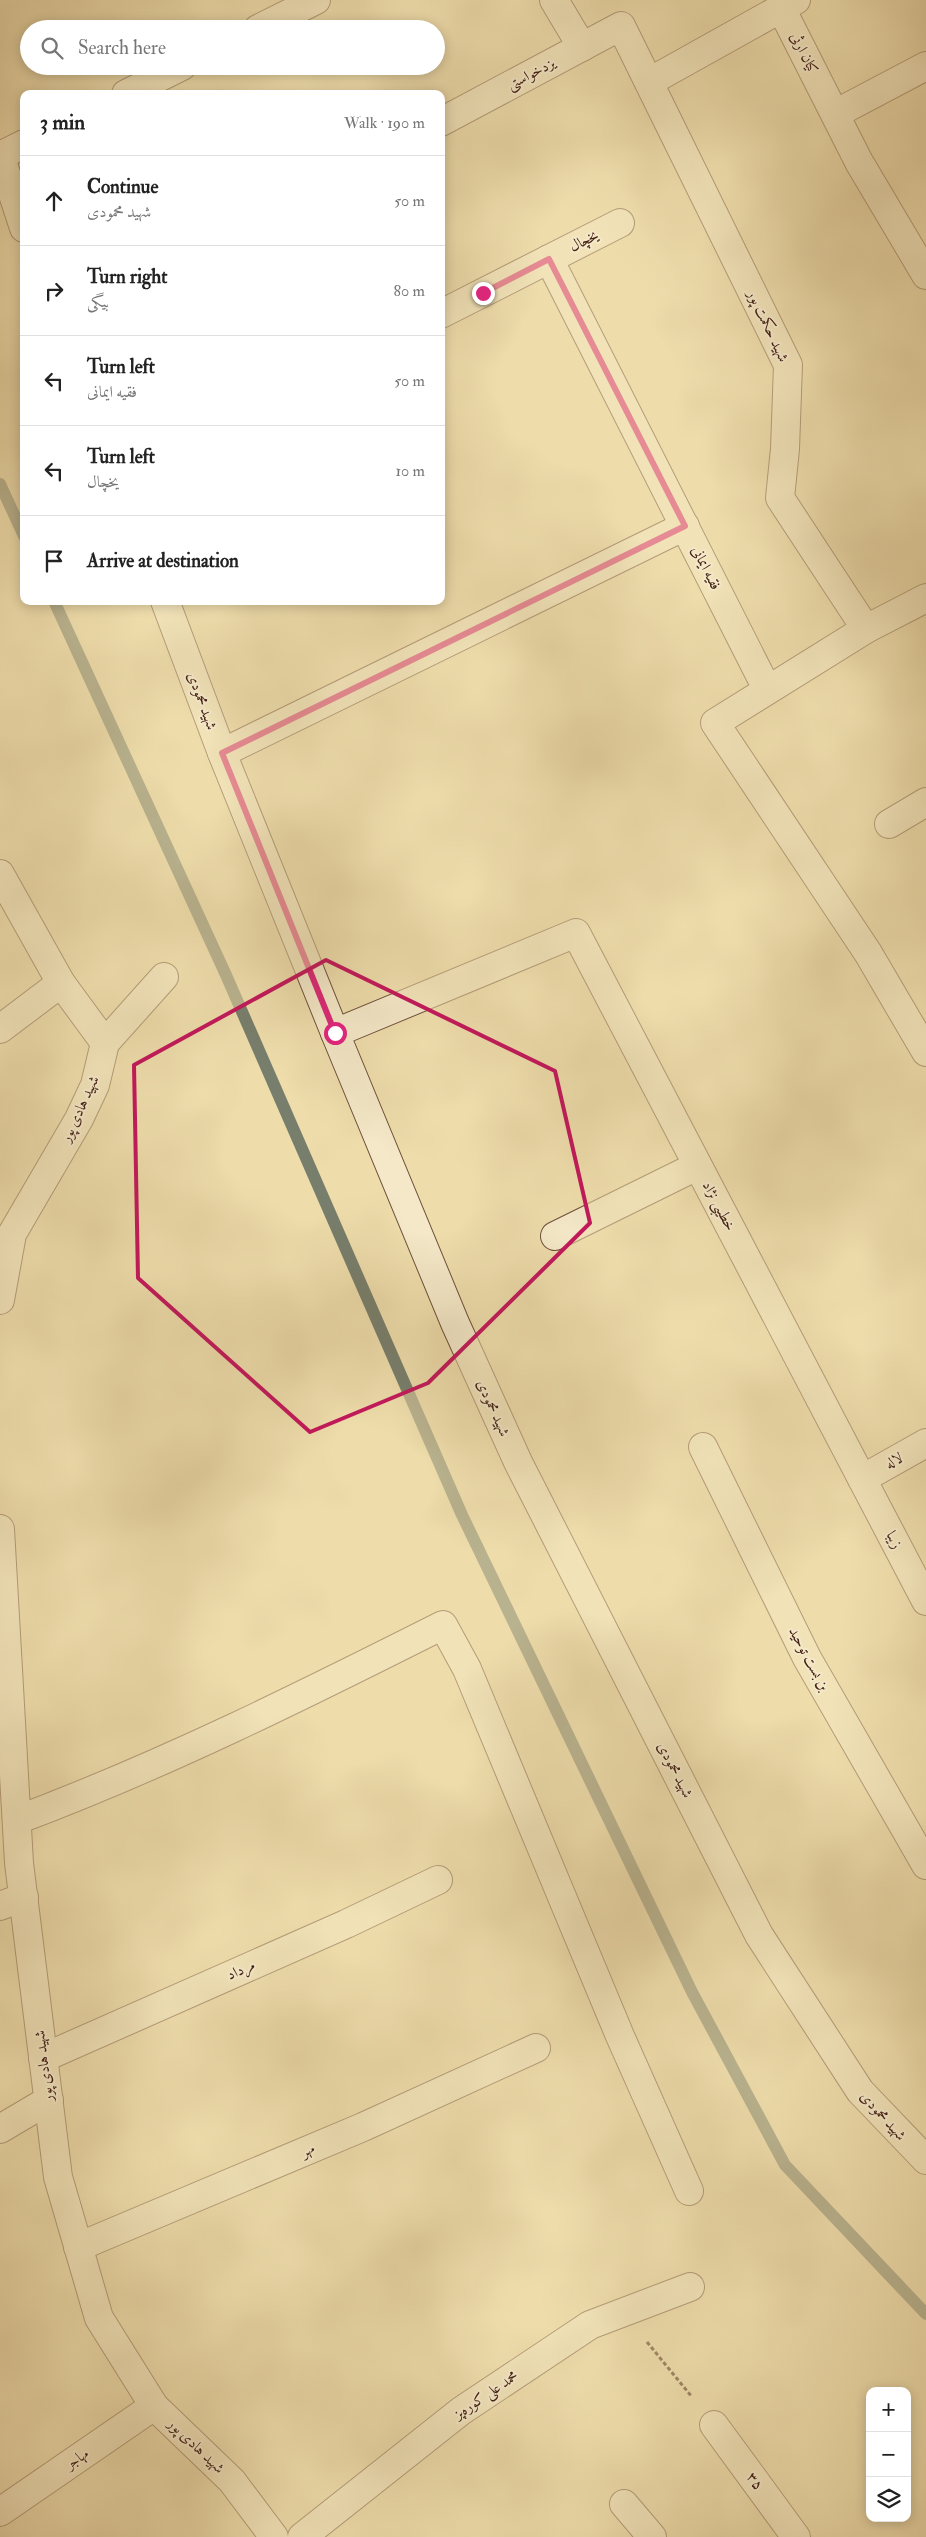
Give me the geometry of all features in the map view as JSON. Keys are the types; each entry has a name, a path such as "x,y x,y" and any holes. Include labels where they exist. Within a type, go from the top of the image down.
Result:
{"street":[{"path":"276,20 316,0"},
{"path":"554,0 582,47"},
{"name":"کیان ارثی","path":"649,82 788,4 835,114 859,162 926,274"},
{"name":"یزدخواستی","path":"445,120 621,26"},
{"name":"شهید حکمت پور","path":"621,26 788,365 785,449 780,498 866,629"},
{"path":"835,114 926,66"},
{"path":"134,90 164,75"},
{"path":"20,146 0,155 20,216"},
{"name":"یخچال","path":"445,312 620,223"},
{"name":"فقیه ایمانی","path":"549,259 767,689"},
{"path":"222,753 685,526"},
{"path":"926,598 866,629 715,723 868,953 926,1052"},
{"name":"شهید محمودی","path":"166,605 222,753 335,1033 455,1323 518,1462 759,1935 860,2090 923,2154"},
{"path":"889,824 926,802"},
{"path":"0,874 61,983 105,1043 164,977"},
{"name":"خطیبی نژاد","path":"335,1033 576,934 862,1479"},
{"path":"0,1029 61,983"},
{"name":"شهید هادی پور","path":"0,1300 12,1234 79,1119 95,1085 105,1043"},
{"path":"555,1236 698,1166"},
{"name":"لاله","path":"862,1479 926,1443"},
{"name":"بن بست توحید","path":"703,1447 807,1658 926,1865"},
{"name":"زیبا","path":"862,1479 926,1601"},
{"name":"شهید هادی پور","path":"0,1529 6,1743 18,1820 19,1864 12,1901 44,2058 58,2177 100,2318 154,2406 232,2481 274,2537"},
{"path":"18,1820 82,1796 316,1690 443,1625 467,1669 616,2027 689,2191"},
{"name":"مرداد","path":"44,2058 438,1880"},
{"name":"مهر","path":"78,2247 363,2127 536,2048"},
{"path":"0,2129 48,2100"},
{"name":"محمد علی کوره‌پز","path":"302,2537 461,2411 590,2325 690,2287"},
{"name":"مهاجر","path":"0,2512 154,2406"},
{"name":"۳۵","path":"714,2425 796,2537"},
{"path":"624,2504 652,2537"}],"path":[{"path":"622,2313 714,2425"}],"highlighted area":[{"path":"326,960 555,1071 590,1223 428,1383 310,1432 138,1278 134,1065"}],"waterway":[{"path":"0,484 20,527"},
{"path":"56,605 226,975 462,1515 692,1992 785,2165 926,2314"}],"route":[{"path":"335,1033 222,753 685,526 549,259 483,293"}]}
